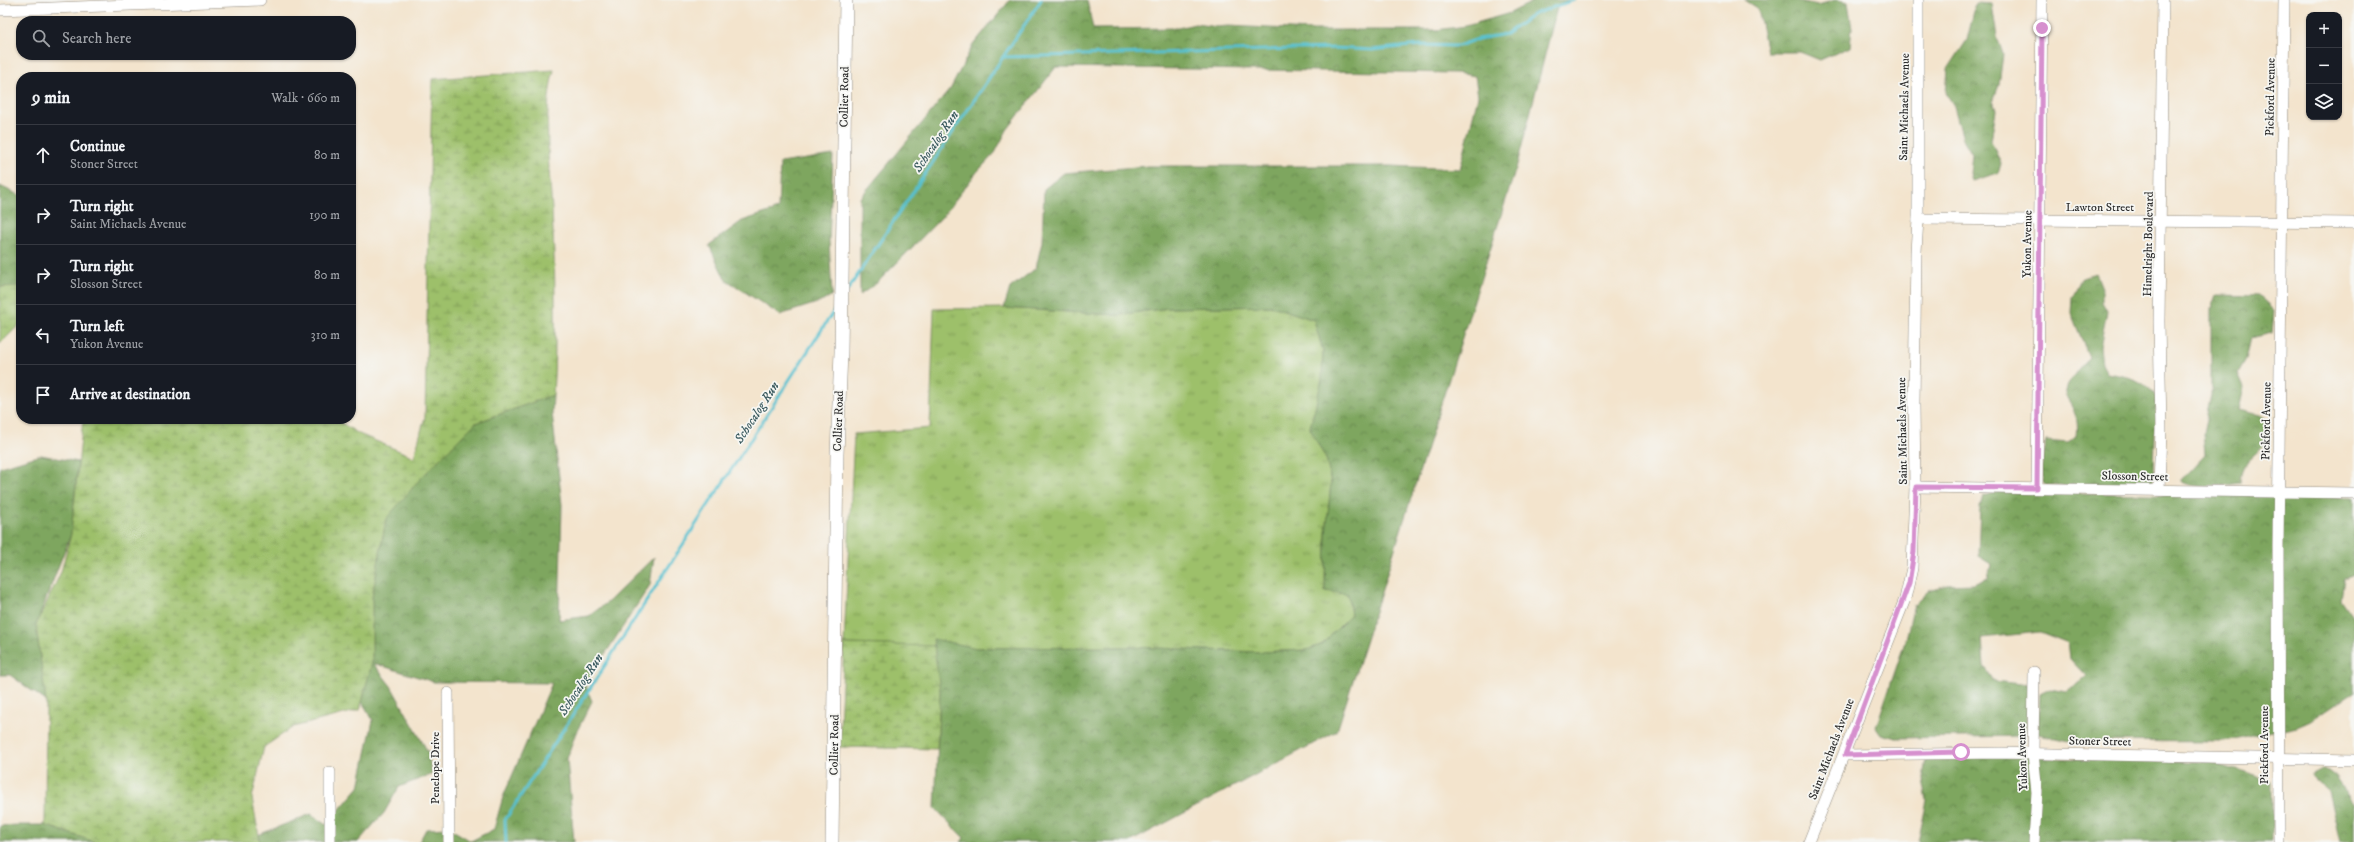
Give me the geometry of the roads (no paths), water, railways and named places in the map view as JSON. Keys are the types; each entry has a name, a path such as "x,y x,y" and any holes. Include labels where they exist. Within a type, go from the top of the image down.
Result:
{"street":[{"path":"0,10 112,3 260,0"},
{"name":"Collier Road","path":"832,842 837,454 841,316 846,0"},
{"name":"Saint Michaels Avenue","path":"1809,842 1845,755 1909,583 1914,552 1916,487 1914,404 1918,219 1918,0"},
{"name":"Yukon Avenue","path":"2037,488 2041,220 2042,0"},
{"name":"Himelright Boulevard","path":"2159,489 2161,430 2159,322 2162,220 2164,0"},
{"name":"Pickford Avenue","path":"2279,842 2279,492 2284,0"},
{"name":"Lawton Street","path":"1918,219 2162,220 2354,223"},
{"name":"Slosson Street","path":"1916,487 2159,489 2354,493"},
{"name":"Yukon Avenue","path":"2034,672 2033,754 2037,785 2034,842"},
{"name":"Penelope Drive","path":"448,693 449,842"},
{"name":"Stoner Street","path":"1845,755 2033,754 2354,760"},
{"path":"330,772 330,842"}],"waterway":[{"name":"Schocalog Run","path":"847,291 1041,0"},
{"path":"1003,57 1334,48 1372,50 1420,45 1458,46 1478,39 1506,34 1534,14 1574,0"},
{"name":"Schocalog Run","path":"506,842 505,820 837,306"}]}
